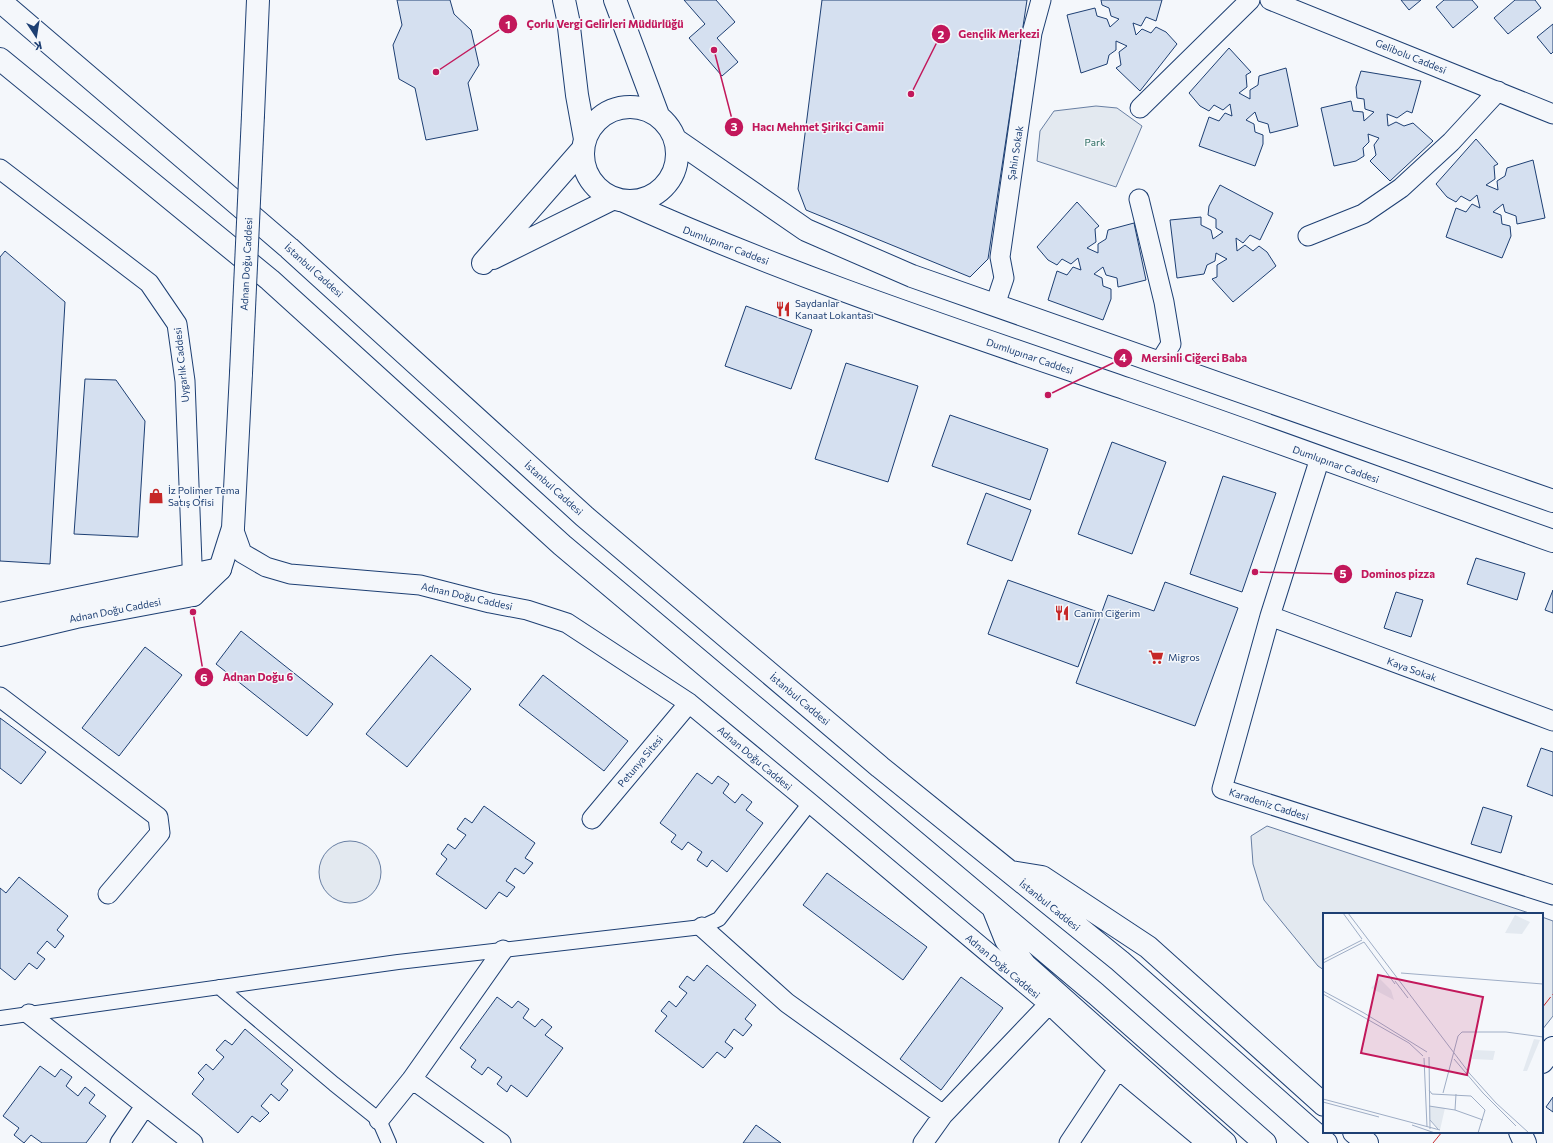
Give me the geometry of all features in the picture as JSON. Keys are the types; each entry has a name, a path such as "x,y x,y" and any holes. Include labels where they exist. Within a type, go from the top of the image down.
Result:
{"main road":[{"name":"Adnan Doğu Caddesi","path":"0,635 76,617 193,595 220,569 232,528 241,373 258,0"},
{"path":"564,0 568,19 584,144 583,162 590,179 602,193 618,200 640,201 654,195 666,185 675,172 678,156 676,140 669,126 658,115 644,109 630,107 616,109 602,116 592,126 584,144 484,263 618,200"},
{"path":"615,0 658,115"},
{"name":"İstanbul Caddesi","path":"0,1 289,248 584,516 880,767 1120,961 1326,1143"},
{"path":"0,59 270,280 562,545 1096,994 1265,1143"},
{"path":"676,140 806,230 912,276 1553,501"},
{"name":"Dumlupınar Caddesi","path":"618,200 687,230 831,286 1131,390 1553,541"},
{"name":"Adnan Doğu Caddesi","path":"0,614 192,573 220,569"},
{"path":"1008,871 1042,877 1148,947 1323,1104"},
{"path":"993,907 1006,940 1025,965 1225,1143"},
{"path":"1543,1061 1553,1048"},
{"path":"1355,1133 1367,1143"},
{"path":"1520,1133 1525,1143"}],"street":[{"name":"Şahin Sokak","path":"995,305 1004,278 1000,257 1032,33 1041,0"},
{"path":"1140,108 1250,0"},
{"name":"Gelibolu Caddesi","path":"1270,0 1553,114"},
{"path":"1308,236 1363,214 1401,188 1451,142 1498,91"},
{"name":"Uygarlık Caddesi","path":"0,169 149,283 177,324 185,381 193,595"},
{"path":"1139,199 1164,302 1171,344 1159,363"},
{"name":"Karadeniz Caddesi","path":"1320,458 1270,616 1222,789 1553,895"},
{"name":"Adnan Doğu Caddesi","path":"232,528 242,553 266,567 290,574 420,585 490,603 527,610 567,623 689,703 1049,1004 1118,1069 1207,1143"},
{"name":"Kaya Sokak","path":"1270,616 1553,721"},
{"path":"0,697 158,817 160,833 108,894"},
{"name":"Petunya Sitesi","path":"592,819 689,703"},
{"path":"0,1018 398,962 702,927 719,919 810,803"},
{"path":"702,927 787,1003 942,1115"},
{"path":"379,1120 412,1079 503,950"},
{"path":"220,987 334,1084 379,1120 389,1143"},
{"path":"923,1143 942,1115 1049,1004"},
{"path":"28,1014 193,1143"},
{"path":"1069,1143 1118,1069"},
{"path":"412,1079 501,1143"},
{"path":"120,1143 146,1106"}],"green space":[{"name":"Park","path":"1096,106 1117,108 1142,126 1116,187 1037,161 1040,131 1054,111"},
{"path":"1267,826 1529,913 1323,913 1323,969 1318,966 1264,900 1253,864 1251,836"},
{"path":"350,841 362,843 372,850 379,860 381,872 379,884 372,894 362,901 350,903 338,901 328,894 321,884 319,872 321,860 328,850 338,843"},
{"path":"1543,917 1553,921 1553,1016 1543,1029"}],"building":[{"path":"397,0 450,0 454,14 471,30 479,65 468,83 478,130 426,140 415,88 399,79 393,45 402,25"},
{"path":"684,0 716,0 735,22 717,38 738,62 722,76 689,38 705,24"},
{"path":"822,0 1027,0 988,259 970,277 806,210 798,189"},
{"path":"1101,0 1162,0 1156,21 1146,17 1141,26 1133,23 1136,35 1142,29 1151,33 1156,27 1166,32 1177,44 1140,91 1116,68 1121,65 1119,52 1127,46 1116,41 1116,50 1109,55 1107,64 1081,73 1067,15 1095,8 1097,16 1107,19 1110,27 1119,19 1111,16 1109,8 1102,5"},
{"path":"1401,0 1421,0 1409,10"},
{"path":"1444,0 1472,0 1478,7 1453,28 1436,7"},
{"path":"1515,0 1535,0 1541,8 1508,34 1494,18"},
{"path":"1553,24 1553,52 1551,54 1537,37"},
{"path":"1229,48 1251,72 1246,75 1247,87 1239,93 1250,99 1250,90 1258,85 1259,76 1286,68 1298,126 1270,133 1268,124 1258,121 1255,112 1246,120 1254,124 1255,132 1263,135 1263,144 1255,166 1199,146 1209,117 1219,121 1225,113 1232,116 1230,104 1223,110 1214,105 1209,111 1200,106 1189,93"},
{"path":"1361,71 1421,81 1412,113 1407,111 1397,118 1387,114 1388,126 1396,122 1404,126 1413,123 1433,141 1390,181 1370,161 1376,155 1374,145 1379,138 1368,134 1369,142 1363,148 1364,156 1356,161 1334,166 1321,108 1351,101 1353,111 1363,112 1364,121 1374,112 1365,109 1364,99 1357,98 1356,87"},
{"path":"1476,139 1498,164 1494,166 1495,179 1486,185 1498,190 1497,181 1505,176 1507,168 1533,160 1545,218 1517,224 1516,216 1505,212 1503,204 1493,212 1501,215 1502,224 1510,226 1511,236 1502,258 1446,237 1456,208 1466,212 1472,204 1480,208 1477,195 1470,201 1461,196 1456,202 1447,197 1436,184"},
{"path":"1220,185 1273,213 1260,240 1250,235 1243,243 1236,238 1237,251 1245,245 1253,251 1259,246 1267,252 1276,266 1233,302 1212,279 1217,277 1217,265 1227,259 1216,253 1215,261 1207,265 1204,274 1177,278 1170,220 1201,217 1201,225 1211,230 1213,239 1223,232 1216,228 1216,219 1208,215 1209,206"},
{"path":"1077,202 1099,226 1095,229 1096,242 1087,248 1098,253 1098,244 1106,239 1108,230 1134,223 1146,280 1118,287 1117,278 1106,275 1103,267 1094,274 1102,278 1103,286 1111,289 1111,299 1103,320 1048,300 1057,271 1067,275 1073,267 1081,270 1078,258 1071,264 1062,259 1057,265 1048,260 1037,247"},
{"path":"5,251 65,302 50,564 0,561 0,257"},
{"path":"746,306 812,330 791,389 725,366"},
{"path":"846,363 918,386 888,482 815,459"},
{"path":"85,379 116,380 145,421 138,537 74,534"},
{"path":"950,415 1048,449 1030,500 932,466"},
{"path":"1112,442 1166,462 1132,554 1078,534"},
{"path":"1223,476 1276,493 1242,592 1190,574"},
{"path":"986,493 1031,510 1012,561 967,544"},
{"path":"1476,558 1525,573 1517,600 1467,584"},
{"path":"1008,580 1098,612 1078,667 988,634"},
{"path":"1165,582 1238,608 1195,726 1076,683 1108,595 1154,611"},
{"path":"1553,590 1553,613 1545,610"},
{"path":"1396,592 1423,600 1411,637 1384,628"},
{"path":"241,631 333,704 307,736 216,664"},
{"path":"145,647 182,675 119,756 82,728"},
{"path":"431,655 471,689 407,767 366,734"},
{"path":"543,675 628,741 604,771 519,705"},
{"path":"0,718 46,752 21,784 0,768"},
{"path":"1541,748 1553,752 1553,796 1527,786"},
{"path":"697,773 712,784 718,776 729,784 723,793 735,803 742,794 752,802 746,810 763,823 727,872 712,860 707,867 697,860 702,852 688,842 682,850 671,842 676,835 660,823"},
{"path":"484,806 535,843 525,858 533,863 524,874 515,868 506,881 515,887 507,897 499,892 486,909 436,874 447,859 441,854 448,844 455,849 466,835 457,829 465,818 472,823"},
{"path":"1483,807 1512,816 1501,853 1471,844"},
{"path":"827,873 927,947 903,980 803,905"},
{"path":"19,877 68,916 57,930 64,936 55,948 47,941 37,953 45,959 37,969 29,963 15,980 0,968 0,888 6,893"},
{"path":"707,965 756,1005 745,1019 752,1025 743,1036 734,1029 725,1042 733,1048 725,1058 717,1052 703,1068 655,1031 667,1016 661,1011 669,1001 676,1007 687,993 679,987 687,976 694,981"},
{"path":"961,977 1003,1008 941,1090 900,1059"},
{"path":"497,997 512,1008 518,1001 529,1009 523,1018 535,1027 542,1019 552,1027 545,1035 563,1048 527,1097 511,1085 507,1092 497,1084 502,1077 488,1067 482,1075 471,1067 476,1060 460,1048"},
{"path":"245,1029 293,1070 281,1084 288,1090 279,1101 271,1094 261,1106 269,1113 260,1122 252,1116 238,1133 192,1094 204,1079 198,1073 206,1064 213,1070 224,1057 216,1050 225,1040 232,1045"},
{"path":"40,1066 55,1077 61,1069 72,1077 66,1086 78,1096 85,1087 95,1095 89,1103 106,1116 86,1143 42,1143 31,1135 24,1143 14,1135 19,1128 3,1116"},
{"path":"1553,1097 1553,1112 1546,1107"},
{"path":"756,1125 781,1143 743,1143"}],"power":[{"path":"1543,1007 1553,994"},
{"path":"1433,1143 1441,1133"}],"place":[{"name":"Hacı Mehmet Şirikçi Camii","path":"714,50"},
{"name":"Çorlu Vergi Gelirleri Müdürlüğü","path":"436,72"},
{"name":"Gençlik Merkezi","path":"911,94"},
{"name":"Saydanlar Kanaat Lokantası","path":"783,309"},
{"name":"Mersinli Ciğerci Baba","path":"1048,395"},
{"name":"İz Polimer Tema Satış Ofisi","path":"156,496"},
{"name":"Dominos pizza","path":"1255,572"},
{"name":"Adnan Doğu 6","path":"193,612"},
{"name":"Canım Ciğerim","path":"1062,613"},
{"name":"Migros","path":"1156,657"}]}
